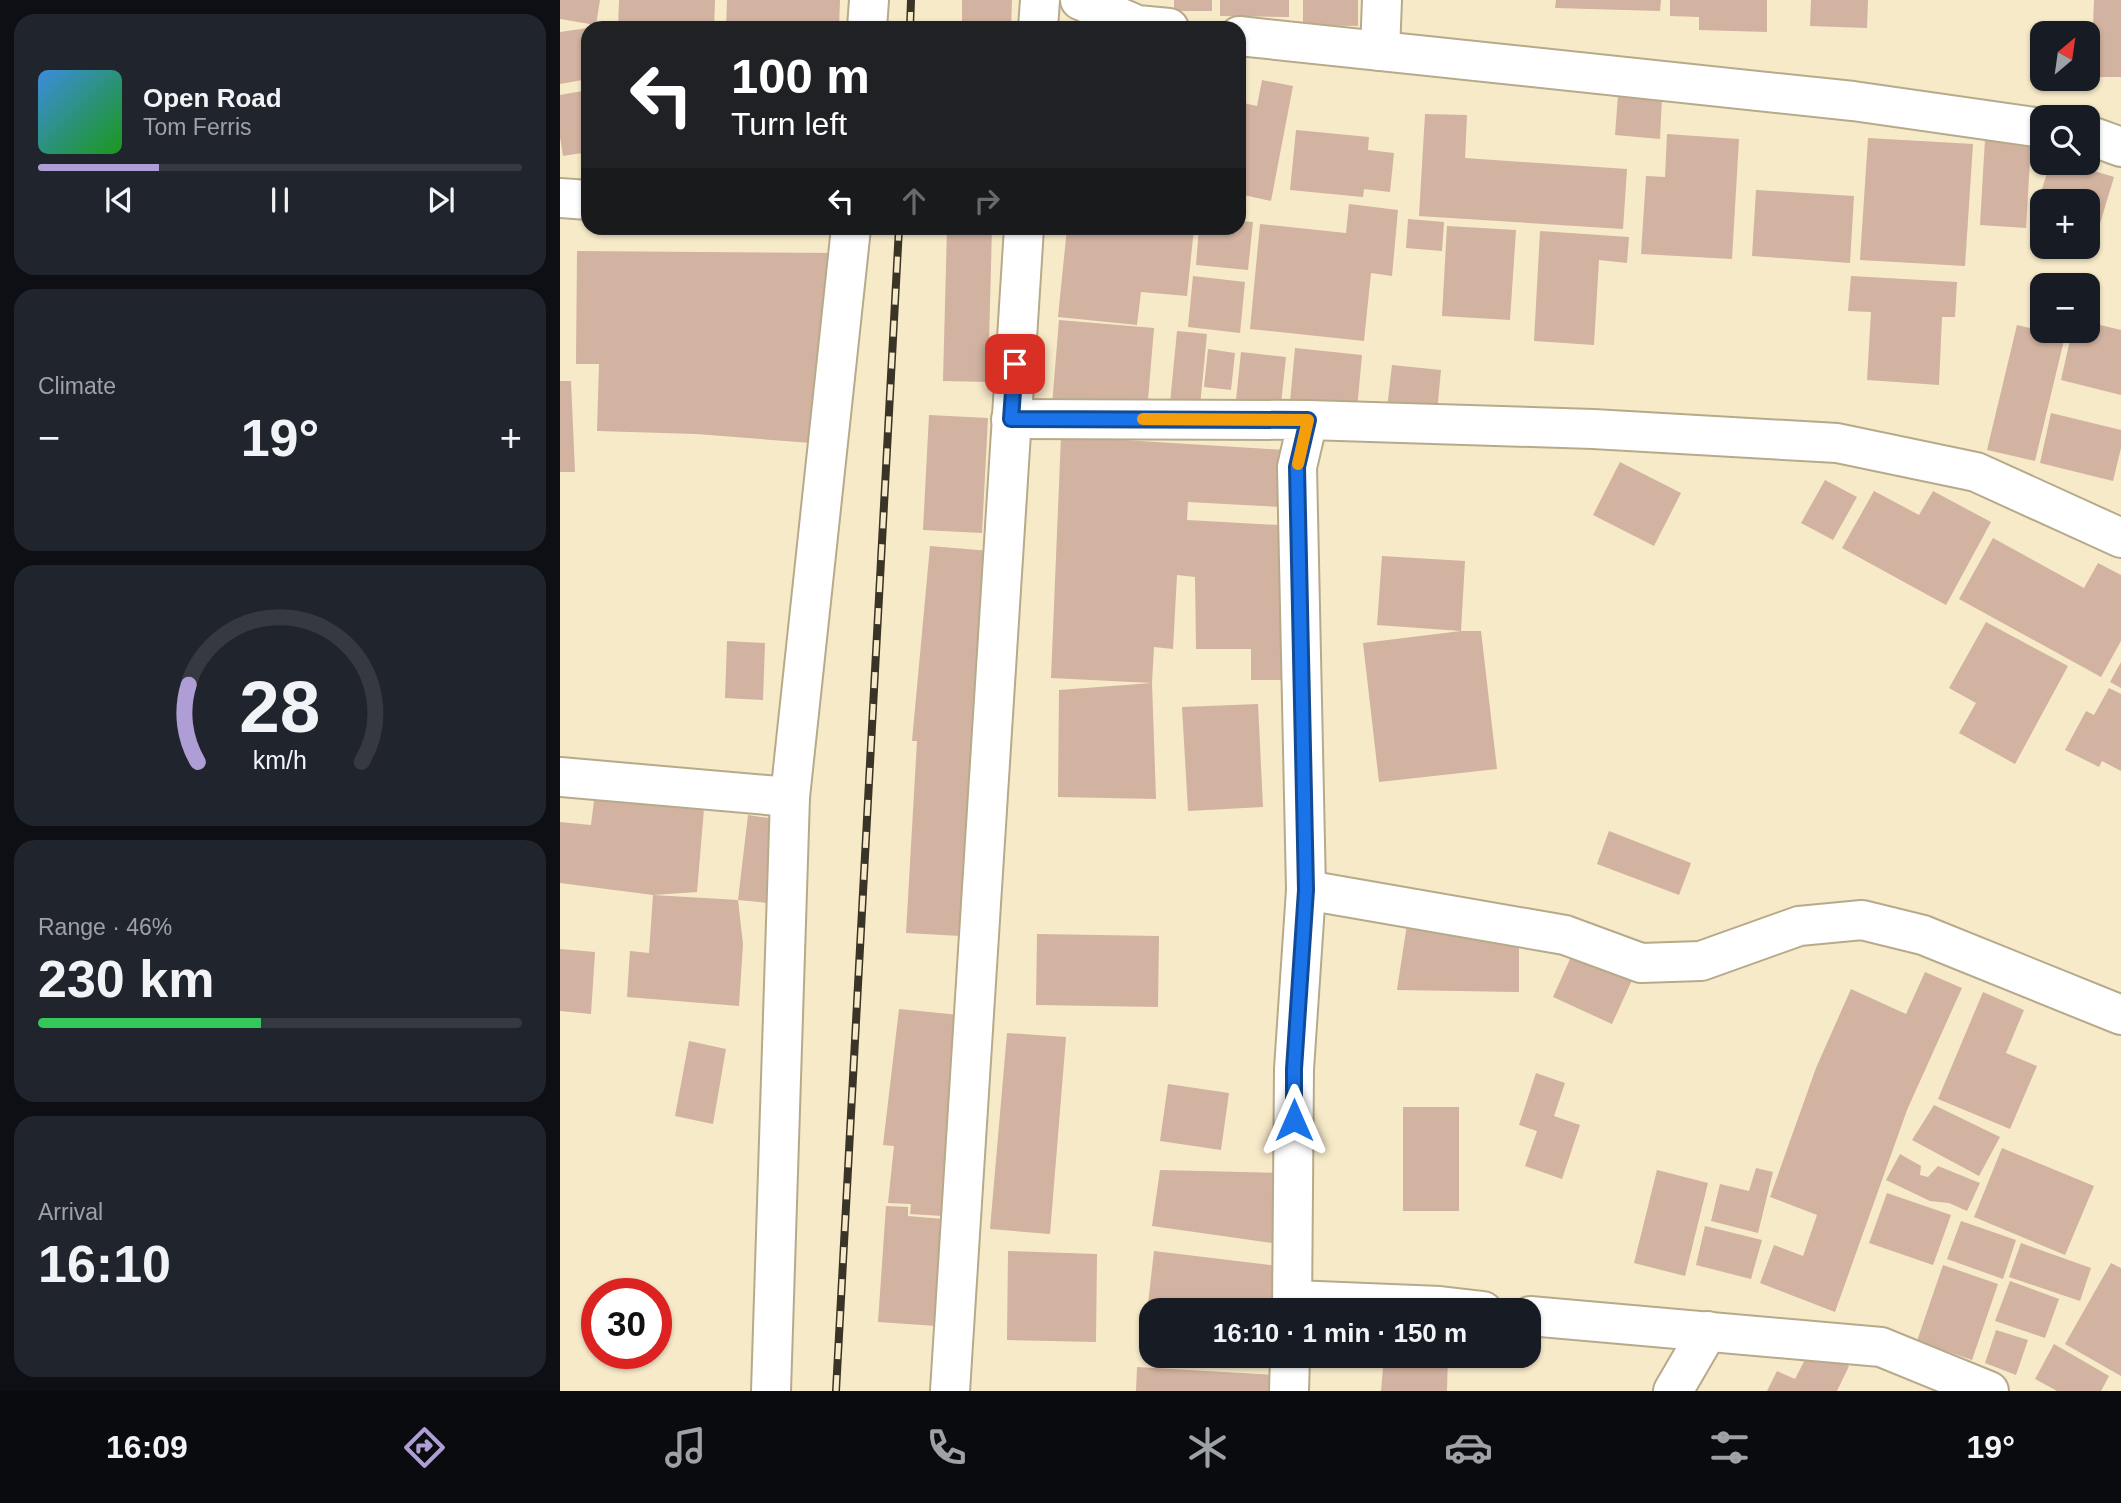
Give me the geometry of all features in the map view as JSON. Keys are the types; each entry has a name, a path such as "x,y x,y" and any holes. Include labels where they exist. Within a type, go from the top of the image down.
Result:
{"street":[{"path":"868,21 869,0"},
{"path":"1038,21 1040,0"},
{"path":"1080,0 1130,21"},
{"path":"1380,51 1382,0"},
{"path":"1246,37 1853,101 2030,126"},
{"path":"2100,139 2121,147"},
{"path":"560,198 581,200"},
{"path":"771,1391 790,797 850,235"},
{"path":"950,1391 1024,235"},
{"path":"1011,419 1308,420 1593,429 1837,443 1976,472 2121,538"},
{"path":"1293,1298 1294,1069 1306,890 1297,467 1308,420"},
{"path":"560,777 790,797"},
{"path":"1306,890 1565,935 1641,963 1701,961 1799,926 1862,920 1923,935 2121,1015"},
{"path":"1541,1317 1881,1347 1989,1391"},
{"path":"1673,1391 1708,1331"},
{"path":"1289,1391 1290,1368"}],"building":[{"path":"560,0 600,0 597,21 581,22 560,19"},
{"path":"619,0 715,0 714,21 618,21"},
{"path":"727,0 840,0 839,21 726,21"},
{"path":"962,0 1012,0 1011,21 962,21"},
{"path":"1174,0 1212,0 1212,11 1174,11"},
{"path":"1220,0 1289,0 1289,17 1220,16"},
{"path":"1303,0 1358,0 1358,26 1303,25"},
{"path":"1556,0 1661,0 1660,11 1555,8"},
{"path":"1670,0 1767,0 1767,32 1699,30 1699,17 1670,16"},
{"path":"1811,0 1868,0 1867,28 1810,26"},
{"path":"2094,0 2121,0 2121,77 2100,77 2100,21 2093,21"},
{"path":"581,29 581,80 560,84 560,32"},
{"path":"1262,80 1293,86 1271,201 1246,196 1246,104 1257,106"},
{"path":"581,91 581,153 563,156 560,95"},
{"path":"1618,95 1662,98 1660,139 1615,135"},
{"path":"1425,114 1467,115 1465,158 1627,169 1623,229 1419,216"},
{"path":"1296,130 1369,137 1368,150 1394,153 1390,192 1364,189 1363,197 1290,190"},
{"path":"1667,134 1739,139 1732,259 1641,254 1646,176 1665,177"},
{"path":"1868,138 1973,144 1965,266 1860,260"},
{"path":"1985,139 2030,143 2026,228 1980,225"},
{"path":"2100,173 2114,177 2100,224 2100,189 2042,189 2046,175 2100,175"},
{"path":"1756,190 1854,196 1850,263 1752,256"},
{"path":"1349,204 1398,210 1392,276 1371,273 1364,341 1250,329 1260,224 1346,233"},
{"path":"1408,219 1444,222 1442,251 1406,248"},
{"path":"1246,222 1253,222 1248,270 1196,265 1198,235 1246,235"},
{"path":"1447,226 1516,230 1510,320 1442,316"},
{"path":"1540,231 1629,237 1627,263 1599,260 1594,345 1534,341"},
{"path":"947,235 992,235 988,382 943,381"},
{"path":"1066,235 1193,235 1187,296 1141,292 1137,325 1058,317"},
{"path":"577,251 840,253 824,444 696,434 597,431 599,364 576,364"},
{"path":"1193,276 1245,282 1240,333 1188,327"},
{"path":"1851,276 1957,282 1955,317 1942,317 1939,385 1867,380 1871,312 1848,311"},
{"path":"1059,320 1154,328 1147,412 1052,405"},
{"path":"2017,325 2030,328 2030,343 2063,343 2035,461 1987,450"},
{"path":"2100,325 2121,330 2121,395 2061,380 2069,343 2100,343"},
{"path":"1177,331 1207,334 1200,406 1170,403"},
{"path":"1295,348 1362,355 1357,409 1290,402"},
{"path":"1208,349 1235,353 1231,390 1204,387"},
{"path":"1241,352 1286,357 1281,404 1236,400"},
{"path":"1392,365 1441,370 1436,423 1386,418"},
{"path":"560,381 571,381 575,472 560,472"},
{"path":"2051,413 2121,430 2121,448 2113,481 2040,463"},
{"path":"929,415 988,418 982,533 923,530"},
{"path":"1061,436 1285,450 1281,507 1188,502 1187,520 1295,526 1285,680 1251,680 1251,649 1196,649 1195,577 1177,575 1173,649 1154,647 1152,683 1051,678"},
{"path":"1620,462 1681,493 1654,546 1593,515"},
{"path":"1825,480 1857,497 1833,540 1801,523"},
{"path":"1874,491 1919,515 1933,491 1991,522 1946,605 1842,548"},
{"path":"1993,538 2084,588 2098,563 2121,575 2121,641 2101,677 1959,599"},
{"path":"930,546 990,551 972,745 961,936 906,933 917,741 912,741"},
{"path":"1382,556 1465,561 1461,631 1377,625"},
{"path":"1986,622 2068,666 2015,764 1959,733 1976,703 1949,688"},
{"path":"1481,631 1497,769 1379,782 1363,643"},
{"path":"727,641 765,643 763,700 725,698"},
{"path":"2121,662 2121,688 2110,682"},
{"path":"1152,683 1156,799 1058,797 1059,690"},
{"path":"2109,688 2121,694 2121,771 2102,761 2099,767 2065,750 2086,711 2094,715"},
{"path":"1258,704 1263,807 1188,811 1182,707"},
{"path":"595,792 705,797 697,892 653,895 560,883 560,822 591,825"},
{"path":"748,815 788,821 778,904 738,900"},
{"path":"1609,831 1691,863 1679,895 1597,864"},
{"path":"653,895 738,900 743,944 739,1006 627,997 630,951 649,953"},
{"path":"1407,924 1519,928 1519,992 1397,990"},
{"path":"1037,934 1159,936 1158,1007 1036,1005"},
{"path":"1578,941 1638,967 1612,1024 1553,997"},
{"path":"560,949 595,952 591,1014 560,1011"},
{"path":"1925,972 1962,988 1907,1110 1835,1312 1760,1283 1774,1245 1803,1256 1817,1215 1770,1197 1816,1068 1851,989 1906,1014"},
{"path":"1983,992 2024,1010 2006,1053 2037,1066 2010,1129 1938,1099"},
{"path":"899,1009 959,1015 943,1216 910,1214 911,1204 888,1203 894,1146 883,1145"},
{"path":"1007,1033 1066,1037 1050,1234 990,1229"},
{"path":"689,1041 726,1049 713,1124 675,1116"},
{"path":"1536,1073 1565,1083 1554,1116 1580,1125 1562,1179 1525,1166 1537,1131 1519,1125"},
{"path":"1168,1084 1229,1093 1221,1150 1160,1141"},
{"path":"1934,1105 2000,1137 1979,1176 1912,1140"},
{"path":"1403,1107 1459,1107 1459,1211 1403,1211"},
{"path":"2002,1148 2094,1186 2065,1255 1974,1217"},
{"path":"1900,1154 1921,1166 1920,1175 1928,1177 1938,1166 1980,1183 1967,1211 1949,1203 1930,1201 1886,1180"},
{"path":"1756,1168 1773,1172 1758,1233 1711,1221 1720,1184 1749,1191"},
{"path":"1160,1170 1286,1173 1280,1244 1152,1226"},
{"path":"1657,1170 1708,1183 1685,1276 1634,1263"},
{"path":"1887,1193 1951,1215 1933,1265 1869,1243"},
{"path":"886,1206 908,1207 908,1216 943,1219 936,1326 878,1322"},
{"path":"1961,1221 2016,1240 2003,1279 1947,1259"},
{"path":"1705,1226 1762,1240 1751,1279 1696,1265"},
{"path":"2021,1243 2091,1268 2080,1301 2009,1277"},
{"path":"1008,1251 1097,1254 1096,1342 1007,1340"},
{"path":"1154,1251 1286,1267 1282,1298 1149,1298"},
{"path":"2111,1263 2121,1268 2121,1376 2065,1344"},
{"path":"1943,1265 1998,1284 1972,1360 1917,1341"},
{"path":"2010,1281 2059,1299 2045,1338 1995,1321"},
{"path":"1996,1330 2028,1340 2016,1375 1985,1363"},
{"path":"2054,1344 2109,1376 2101,1391 2057,1391 2035,1379"},
{"path":"1811,1348 1849,1366 1837,1391 1767,1391 1777,1371 1795,1379"},
{"path":"1137,1367 1276,1375 1275,1391 1136,1391"},
{"path":"1383,1368 1448,1368 1447,1391 1381,1391"}],"railway":[{"path":"910,21 911,0"},
{"path":"836,1391 899,235"}],"slow traffic":[{"path":"1143,419 1308,420 1298,464"}],"route":[{"path":"1015,364 1011,419 1308,420 1297,467 1306,890 1294,1069 1294,1120"}]}
